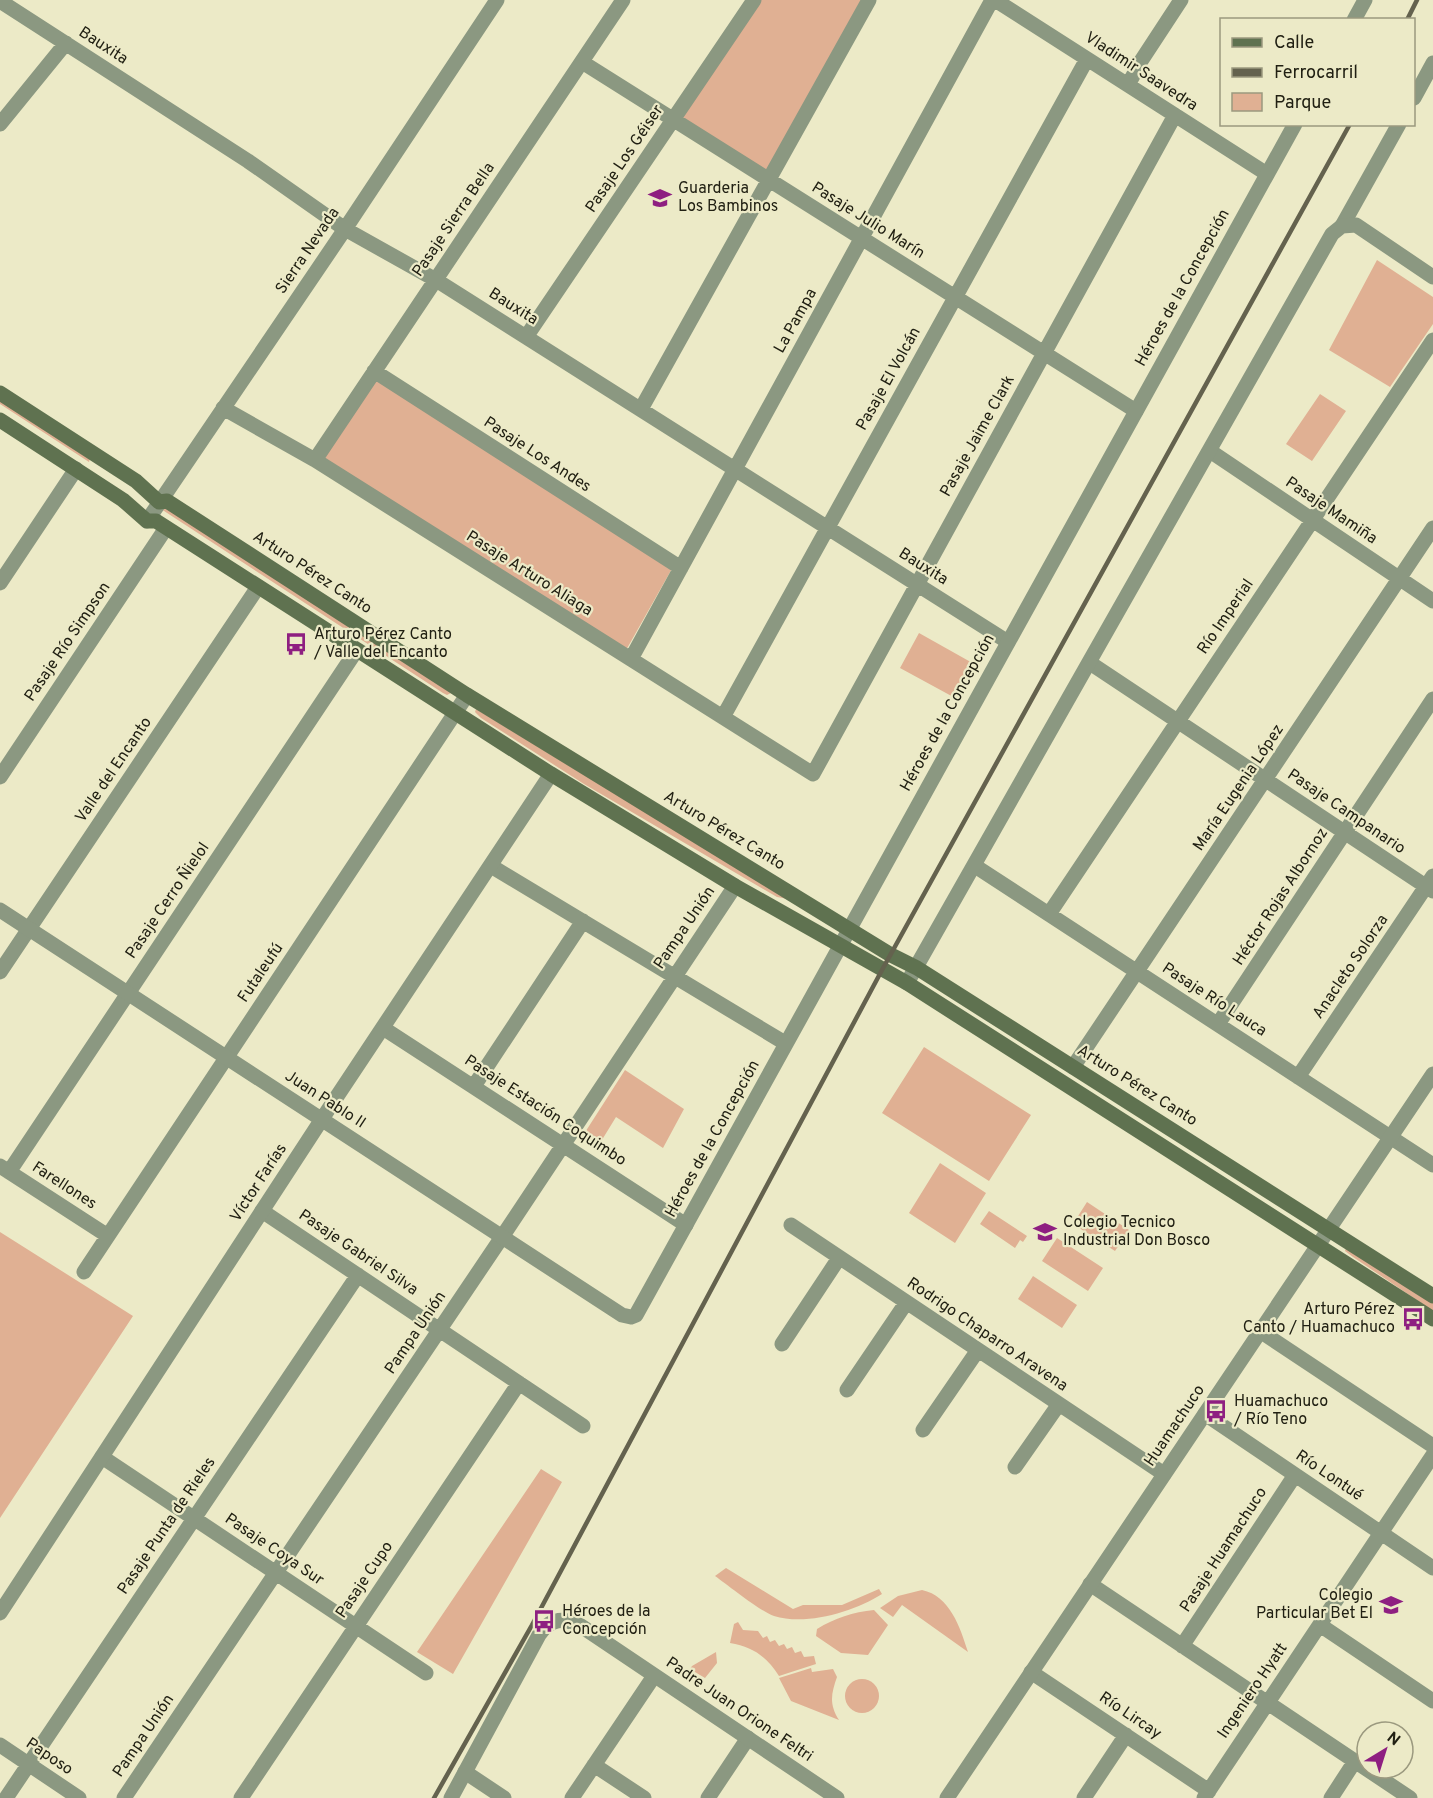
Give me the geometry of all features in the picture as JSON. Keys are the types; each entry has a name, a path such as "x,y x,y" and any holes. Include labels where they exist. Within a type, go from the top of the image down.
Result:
{"main road":[{"name":"Arturo Pérez Canto","path":"0,393 136,481 159,502 167,501 467,694 891,955 917,968 1433,1296"},
{"path":"0,420 123,500 147,521 156,521 455,715 735,886 907,983 1433,1319"}],"street":[{"name":"Sierra Nevada","path":"147,521 497,0"},
{"name":"Pasaje Sierra Bella","path":"315,460 623,0"},
{"name":"Pasaje Los Géiser","path":"526,337 754,0"},
{"path":"640,410 869,0"},
{"name":"Vladimir Saavedra","path":"994,0 1267,174"},
{"name":"La Pampa","path":"631,659 994,0"},
{"path":"1128,85 1181,0"},
{"path":"1355,18 1365,0"},
{"name":"Bauxita","path":"0,1 248,161 345,229 436,280 1008,642"},
{"path":"2,119 66,43"},
{"name":"Pasaje El Volcán","path":"723,717 1087,59"},
{"name":"Pasaje Julio Marín","path":"582,62 1136,411"},
{"path":"1415,94 1433,63"},
{"name":"Pasaje Jaime Clark","path":"813,774 1175,115"},
{"name":"Héroes de la Concepción","path":"631,1317 639,1312 785,1043 1294,126"},
{"path":"1342,226 1398,126"},
{"path":"907,983 1332,234 1342,226 1356,225 1433,277"},
{"name":"Río Imperial","path":"1049,914 1433,340"},
{"name":"Pasaje Los Andes","path":"374,371 681,568"},
{"name":"Pasaje Arturo Aliaga","path":"223,408 315,460 813,774"},
{"name":"Pasaje Mamiña","path":"1210,451 1433,601"},
{"path":"0,583 76,469"},
{"name":"Pasaje Río Simpson","path":"0,777 166,528"},
{"name":"María Eugenia López","path":"1073,1067 1433,528"},
{"name":"Valle del Encanto","path":"0,972 258,587"},
{"name":"Pasaje Cerro Ñielol","path":"4,1169 128,993 356,651"},
{"name":"Pasaje Campanario","path":"1090,663 1265,780 1431,885"},
{"name":"Futaleufú","path":"84,1272 467,694"},
{"name":"Héctor Rojas Albornoz","path":"1218,1024 1433,699"},
{"name":"Víctor Farías","path":"0,1613 322,1119 551,774"},
{"path":"491,866 785,1043"},
{"name":"Pasaje Río Lauca","path":"975,866 1433,1165"},
{"name":"Anacleto Solorza","path":"1298,1077 1431,885"},
{"name":"Pampa Unión","path":"124,1798 735,886"},
{"name":"Juan Pablo II","path":"0,910 622,1315 631,1317"},
{"path":"474,1086 584,921"},
{"name":"Pasaje Estación Coquimbo","path":"383,1028 686,1225"},
{"name":"Huamachuco","path":"946,1798 1433,1074"},
{"name":"Farellones","path":"4,1169 108,1236"},
{"name":"Pasaje Gabriel Silva","path":"262,1211 583,1426"},
{"name":"Rodrigo Chaparro Aravena","path":"791,1225 1164,1474"},
{"path":"782,1344 839,1257"},
{"name":"Pasaje Punta de Rieles","path":"6,1798 358,1275"},
{"path":"847,1390 906,1303"},
{"path":"1260,1331 1433,1446"},
{"path":"923,1430 978,1350"},
{"name":"Pasaje Cupo","path":"241,1798 519,1383"},
{"path":"1016,1467 1059,1404"},
{"name":"Río Lontué","path":"1205,1414 1433,1568"},
{"name":"Ingeniero Hyatt","path":"1206,1794 1433,1455"},
{"name":"Pasaje Coya Sur","path":"102,1457 426,1673"},
{"name":"Pasaje Huamachuco","path":"1182,1646 1295,1475"},
{"path":"1090,1584 1355,1761 1331,1798"},
{"name":"Padre Juan Orione Feltri","path":"465,1772 539,1635 547,1624 557,1620 573,1622 581,1626 833,1797"},
{"path":"1320,1624 1433,1701"},
{"name":"Río Lircay","path":"1031,1672 1126,1735 1206,1794"},
{"path":"572,1798 654,1676"},
{"path":"1084,1798 1126,1735"},
{"path":"708,1798 748,1738"},
{"name":"Paposo","path":"0,1745 79,1798"},
{"path":"594,1765 644,1798"},
{"path":"451,1798 465,1772 504,1798"},
{"path":"1383,1780 1410,1798"}],"green space":[{"path":"757,0 864,0 767,173 678,117"},
{"path":"1377,260 1433,297 1433,324 1390,387 1329,350"},
{"path":"376,377 674,565 625,652 321,457"},
{"path":"1320,394 1346,411 1312,461 1286,444"},
{"path":"0,396 91,455 89,462 0,404"},
{"path":"162,502 453,692 447,695 443,693 161,509"},
{"path":"919,633 976,665 957,699 900,668"},
{"path":"476,709 788,899 777,897 584,784 481,718 475,712"},
{"path":"924,1047 1031,1115 989,1181 882,1113"},
{"path":"625,1070 684,1109 663,1148 616,1117 597,1148 582,1137"},
{"path":"940,1163 986,1193 955,1243 909,1213"},
{"path":"1087,1202 1129,1230 1115,1251 1073,1224"},
{"path":"989,1211 1027,1236 1023,1242 1020,1240 1015,1248 980,1224"},
{"path":"0,1232 133,1316 0,1518"},
{"path":"1057,1238 1103,1268 1088,1291 1042,1261"},
{"path":"1346,1248 1433,1303 1433,1311 1353,1257 1345,1251"},
{"path":"1033,1276 1077,1305 1062,1328 1018,1299"},
{"path":"541,1469 562,1482 453,1674 417,1652"},
{"path":"726,1568 793,1609 803,1605 842,1605 879,1589 882,1594 871,1601 830,1616 787,1619 774,1616 761,1609 715,1576"},
{"path":"922,1590 932,1593 947,1606 957,1623 968,1652 902,1605 893,1617 880,1608 898,1596"},
{"path":"874,1610 888,1625 868,1655 841,1653 816,1636 817,1629 831,1622 851,1614"},
{"path":"738,1622 743,1630 758,1631 763,1638 767,1636 770,1642 775,1640 779,1646 784,1644 787,1649 792,1647 795,1653 801,1651 804,1657 814,1656 816,1664 779,1676 758,1654 746,1647 730,1643 734,1624"},
{"path":"716,1652 717,1663 705,1678 690,1669 692,1666"},
{"path":"811,1668 812,1672 833,1669 837,1677 832,1694 832,1704 839,1720 791,1701 779,1678"},
{"path":"862,1679 874,1684 879,1696 874,1708 862,1713 850,1708 845,1696 850,1684"}],"railway":[{"path":"1408,18 1417,0"},
{"path":"434,1798 532,1625 882,970 1349,126"}],"place":[{"name":"Guarderia Los Bambinos","path":"660,198"},
{"name":"Arturo Pérez Canto / Valle del Encanto","path":"296,644"},
{"name":"Colegio Tecnico Industrial Don Bosco","path":"1045,1232"},
{"name":"Arturo Pérez Canto / Huamachuco","path":"1413,1319"},
{"name":"Huamachuco / Río Teno","path":"1216,1411"},
{"name":"Colegio Particular Bet El","path":"1391,1605"},
{"name":"Héroes de la Concepción","path":"544,1621"}]}
